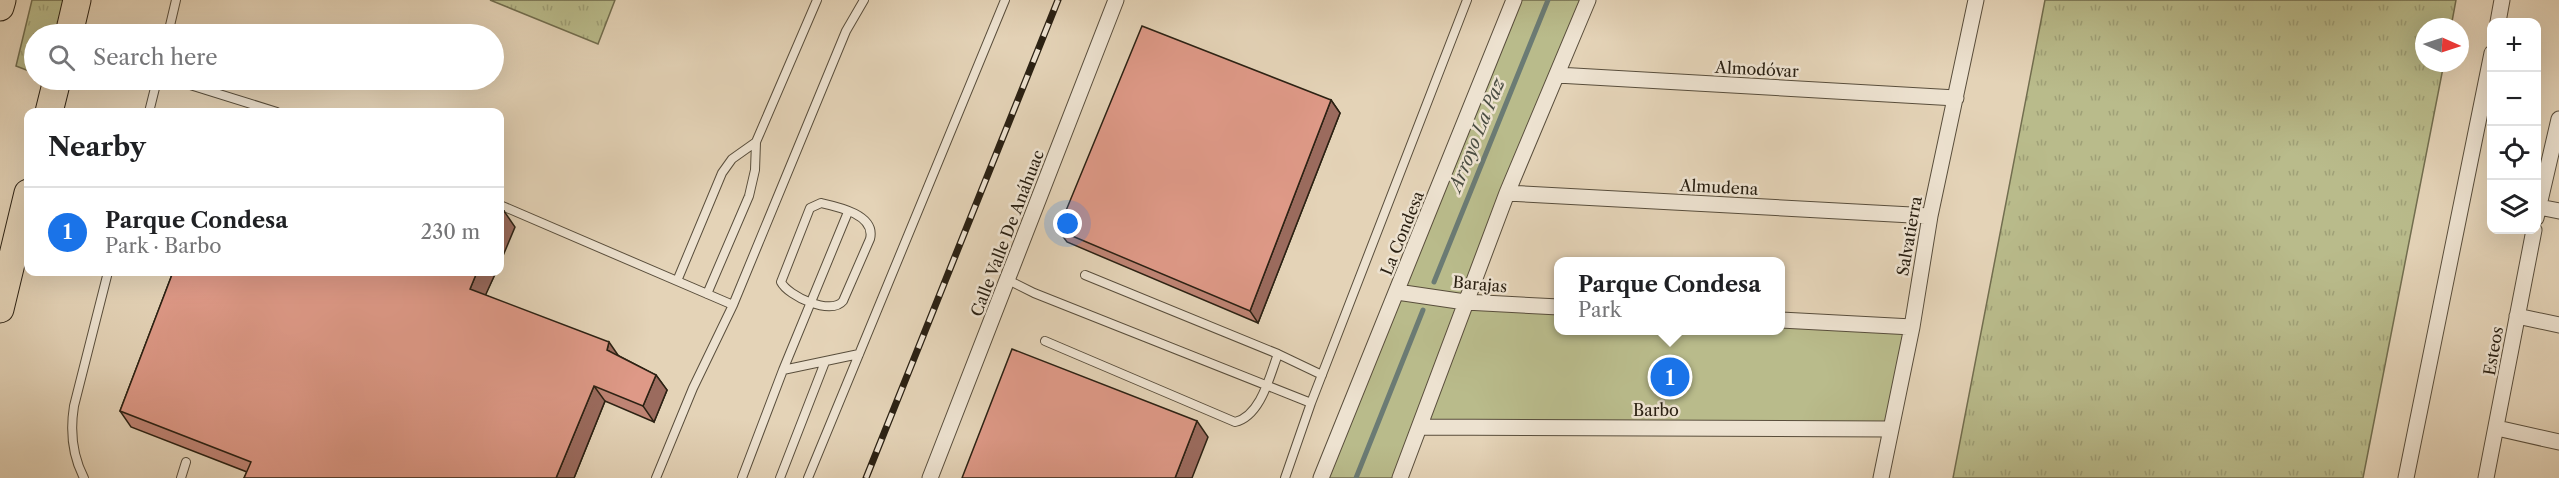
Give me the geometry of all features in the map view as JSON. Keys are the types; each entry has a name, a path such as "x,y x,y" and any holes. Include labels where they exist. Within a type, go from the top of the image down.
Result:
{"highway":[{"path":"0,7 2,0"},
{"path":"71,24 77,0"},
{"path":"50,108 54,90"},
{"path":"0,309 24,210"}],"street":[{"name":"Calle Valle De Anáhuac","path":"930,478 1116,0"},
{"name":"La Condesa","path":"1321,478 1514,0"},
{"path":"1400,478 1507,193 1588,0"},
{"name":"Salvatierra","path":"1881,478 1912,327 1930,216 1976,0"},
{"path":"2499,18 2502,0"},
{"path":"2406,478 2488,72"},
{"name":"Almodóvar","path":"1557,75 1956,98"},
{"path":"2541,200 2559,119"},
{"name":"Almudena","path":"1507,193 1930,216"},
{"path":"2541,213 2559,211"},
{"name":"Esteos","path":"2486,478 2533,234"},
{"name":"Barajas","path":"1397,292 1465,302 1554,307"},
{"path":"2517,316 2559,325"},
{"path":"1785,320 1912,327"},
{"name":"Barbo","path":"1420,427 1891,429"},
{"path":"2497,428 2559,442"}],"lane":[{"path":"170,24 176,0"},
{"path":"707,294 752,187 756,142 817,0"},
{"path":"657,478 693,388 733,305 846,31 864,0"},
{"path":"807,478 1005,0"},
{"path":"1285,478 1311,403 1467,0"},
{"path":"150,108 154,90"},
{"path":"206,90 264,108"},
{"path":"677,281 722,173 732,159 756,142"},
{"path":"821,203 848,212 864,218 871,228 870,239 841,304 836,307 825,307 789,292 781,282 810,208 821,203"},
{"path":"504,207 733,305"},
{"path":"742,478 783,370 848,212"},
{"path":"1085,275 1278,354 1322,375"},
{"path":"84,478 75,456 72,422 74,405 107,276"},
{"path":"1008,280 1034,293 1311,403"},
{"path":"1045,341 1235,422 1243,420 1252,411 1266,385 1278,354"},
{"path":"783,370 859,354"},
{"path":"780,478 825,362"},
{"path":"181,478 186,462"}],"green space":[{"path":"32,0 72,0 66,24 26,24"},
{"path":"490,0 615,0 598,44"},
{"path":"1514,0 1587,0 1465,301 1554,307 1554,335 1785,335 1785,320 1912,327 1891,429 1421,427 1400,478 1321,478"},
{"path":"2045,0 2456,0 2453,18 2415,18 2415,72 2442,72 2363,478 1953,478"},
{"path":"24,33 24,69 16,66"}],"building":[{"path":"1142,26 1331,100 1250,311 1058,230"},
{"path":"171,276 475,276 470,289 609,342 607,350 656,375 643,406 594,386 556,478 244,478 251,462 120,411"},
{"path":"1012,349 1197,421 1175,478 962,478"}],"waterway":[{"name":"Arroyo La Paz","path":"1434,282 1548,0"},
{"name":"Arroyo La Paz","path":"1356,478 1423,310"}],"railway":[{"path":"866,478 1058,0"}],"place":[{"name":"Parque Condesa","path":"1670,377"}]}
